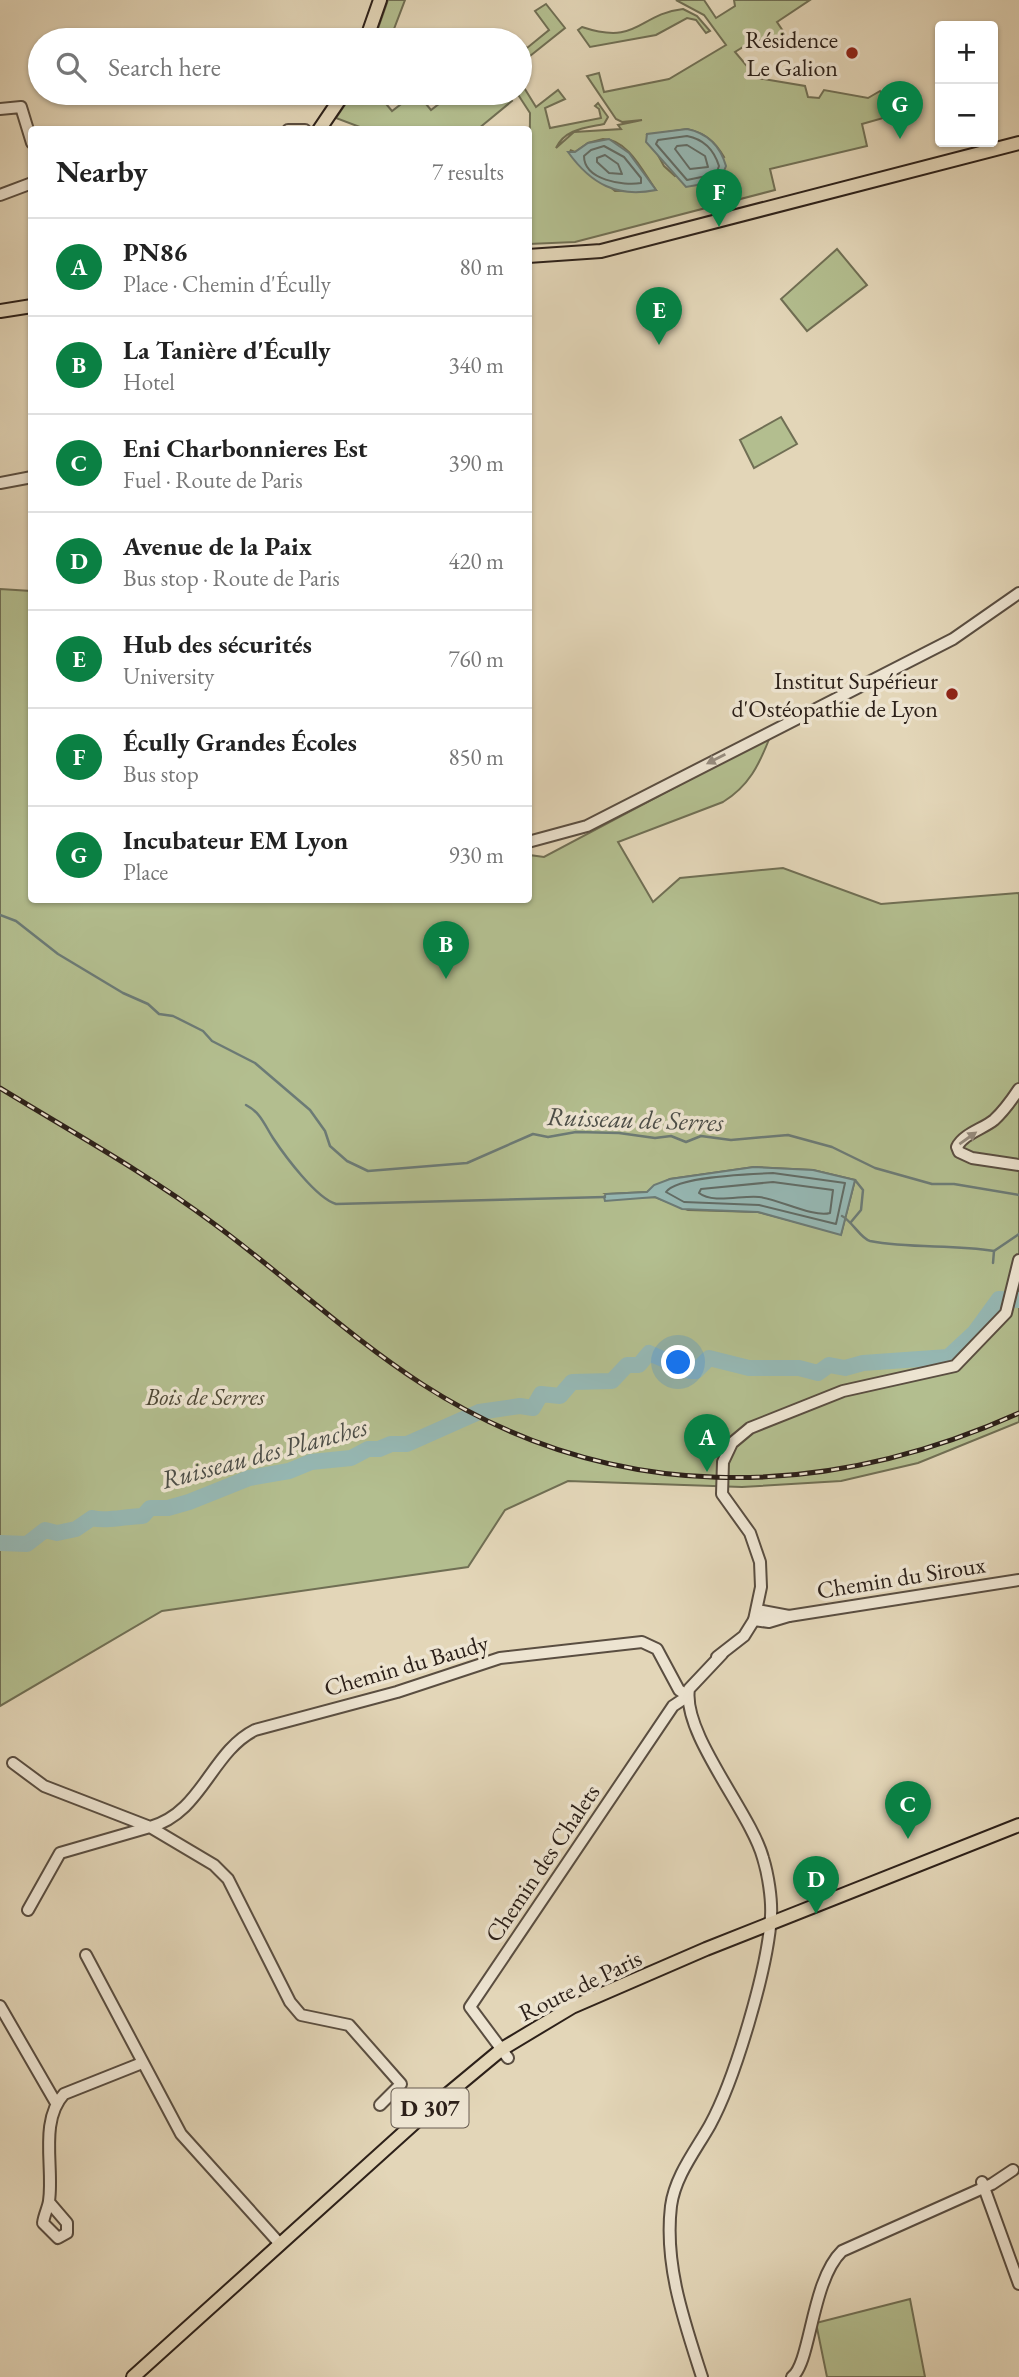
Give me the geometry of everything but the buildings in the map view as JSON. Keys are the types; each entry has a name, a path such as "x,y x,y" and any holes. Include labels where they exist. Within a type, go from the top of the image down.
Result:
{"main road":[{"path":"370,28 380,0"},
{"path":"322,126 336,105"},
{"path":"532,257 601,251 1019,143"},
{"path":"0,311 28,307"},
{"name":"Route de Paris","path":"133,2377 430,2108 572,2007 1019,1825"}],"street":[{"path":"0,109 22,107 28,129"},
{"path":"0,195 28,184"},
{"path":"0,483 28,478"},
{"path":"532,841 587,826 953,639 1019,593"},
{"path":"1019,1089 1004,1110 984,1128 962,1140 957,1147 959,1152 972,1158 1019,1165"},
{"path":"756,1615 761,1570 750,1533 724,1500 721,1490 723,1462 735,1438 750,1428 843,1391 948,1370 960,1362 1003,1319 1019,1260"},
{"name":"Chemin du Siroux","path":"756,1615 769,1622 789,1616 1019,1580"},
{"name":"Chemin des Chalets","path":"505,2053 470,2007 673,1706 722,1654 744,1636 756,1615"},
{"name":"Chemin du Baudy","path":"29,1910 60,1853 150,1827 177,1816 239,1741 255,1730 397,1692 500,1658 642,1642 657,1649 763,1857 771,1915 762,1969 729,2081 710,2124 687,2163 671,2202 668,2243 673,2278 702,2377"},
{"path":"13,1763 44,1786 150,1827 214,1865 228,1879 290,2002 301,2015 349,2025 401,2084 380,2105"},
{"path":"86,1955 181,2134 280,2244"},
{"path":"0,2006 56,2103"},
{"path":"49,2202 51,2116 56,2103 64,2094 142,2063"},
{"path":"794,2375 810,2319 828,2269 837,2255 852,2244 1016,2169"},
{"path":"983,2185 1019,2284"}],"green space":[{"path":"388,0 405,0 394,28 378,28"},
{"path":"676,0 704,0 716,18 735,6 734,0 810,0 777,22 785,34 778,44 756,39 735,52 757,78 805,86 808,97 819,98 824,90 868,98 880,91 894,115 862,124 867,146 770,169 775,190 575,242 532,244 532,126 530,113 525,105 532,105 532,100 536,107 558,90 565,99 545,108 550,128 601,118 599,109 595,106 598,103 608,117 604,124 570,133 556,148 574,132 621,129 618,125 642,120 622,122 616,119 587,76 599,73 604,92 669,79 726,45 704,15","holes":["687,129 709,139 724,157 675,176 664,166 647,135","603,139 612,140 627,150 656,190 615,191 570,150 575,152 588,143"]},
{"path":"546,4 565,28 532,54 532,44 549,30 535,11"},
{"path":"683,9 697,16 710,31 706,33 696,20 687,18 656,35 590,47 578,30 582,27 601,32 627,31 668,12"},
{"path":"345,105 387,105 392,111 400,105 427,105 431,110 437,105 507,105 482,126 357,126 336,118"},
{"path":"837,249 867,285 807,331 781,299"},
{"path":"781,417 797,444 754,468 740,440"},
{"name":"Bois de Serres","path":"0,589 28,591 28,903 532,903 532,855 544,857 770,737 752,774 732,796 723,802 618,842 653,902 680,878 783,868 881,904 1019,893 1019,1422 918,1463 841,1481 742,1487 568,1481 505,1510 468,1567 162,1611 0,1706","holes":["754,1167 813,1170 855,1180 841,1234 758,1212 688,1210 655,1197 614,1198 606,1194 647,1192 670,1179"]},
{"path":"910,2299 925,2377 827,2377 816,2323"}],"water":[{"path":"687,129 707,137 720,152 726,166 720,181 686,187 646,142 647,134"},
{"path":"609,139 629,153 656,190 629,192 606,186 586,173 568,152 575,152 588,143"},
{"path":"754,1167 813,1170 855,1180 841,1235 758,1212 682,1209 655,1197 605,1201 604,1197 606,1194 647,1192 654,1185 670,1179"}],"waterway":[{"name":"Ruisseau de Serres","path":"0,915 16,921 58,954 123,993 148,1004 159,1014 173,1016 203,1031 212,1041 255,1063 310,1110 325,1131 330,1146 347,1161 368,1171 467,1163 533,1134 548,1137 576,1132 619,1133 655,1138 671,1136 686,1142 701,1136 731,1140 788,1135 832,1147 875,1168 932,1184 954,1184 1019,1195"},
{"path":"246,1105 259,1115 278,1146 302,1176 319,1194 336,1204 605,1197"},
{"path":"851,1222 861,1210 863,1190 855,1180"},
{"path":"842,1216 870,1241 994,1251"},
{"name":"Ruisseau de Serres","path":"993,1263 994,1251 1019,1234"},
{"name":"Ruisseau des Planches","path":"0,1543 27,1544 45,1530 57,1533 76,1529 92,1518 143,1516 150,1508 168,1508 189,1502 249,1478 289,1471 311,1462 351,1458 368,1449 379,1449 391,1444 407,1444 479,1412 520,1406 533,1408 541,1394 560,1396 572,1382 612,1381 627,1365 639,1365 649,1353 665,1360 681,1358 690,1371 696,1371 709,1358 749,1368 799,1368 818,1373 829,1365 845,1368 863,1363 948,1357 975,1332 999,1299 1019,1300"}],"railway":[{"path":"0,1088 188,1205 368,1346 422,1384 493,1424 566,1452 641,1470 716,1477 792,1475 868,1463 944,1442 1019,1413"}],"place":[{"name":"Résidence Le Galion","path":"852,53"},
{"name":"Incubateur EM Lyon","path":"900,139"},
{"name":"Écully Grandes Écoles","path":"719,227"},
{"name":"Hub des sécurités","path":"659,345"},
{"name":"Institut Supérieur d'Ostéopathie de Lyon","path":"952,694"},
{"name":"La Tanière d'Écully","path":"446,979"},
{"name":"PN86","path":"707,1472"},
{"name":"Eni Charbonnieres Est","path":"908,1839"},
{"name":"Avenue de la Paix","path":"816,1914"}]}
